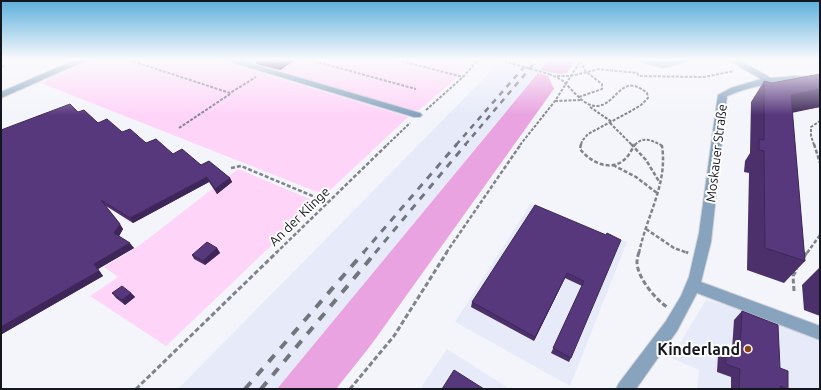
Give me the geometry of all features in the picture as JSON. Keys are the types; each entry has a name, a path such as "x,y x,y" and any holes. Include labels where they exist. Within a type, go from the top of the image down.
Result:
{"street":[{"path":"1,95 40,78"},
{"path":"288,78 417,116"},
{"path":"765,78 770,81"},
{"name":"Moskauer Straße","path":"625,389 678,314 694,285 702,258 714,177 723,95 733,90 770,81 800,78"},
{"name":"Moskauer Straße","path":"804,78 820,80"},
{"path":"694,285 820,333"}],"path":[{"path":"183,78 230,94"},
{"path":"179,128 253,78"},
{"path":"377,78 416,89"},
{"name":"An der Klinge","path":"136,389 417,116 431,106 462,78"},
{"path":"559,78 589,106 611,122 646,160 660,183"},
{"path":"350,389 394,336 462,228 511,157 571,78"},
{"path":"554,101 588,96 602,89 602,84 594,78"},
{"path":"589,106 598,107 606,104 623,87 636,86 645,91 648,96 646,101 626,115 588,133 581,140 580,149 592,160 626,170 646,183 657,193"},
{"path":"820,121 811,127 811,136 815,152 820,163"},
{"path":"613,165 623,161 640,140 643,139 654,141 662,146 663,162 660,183 637,262 639,271 656,298 662,304 678,314"},
{"path":"815,152 820,153"},
{"path":"231,168 241,166 327,202"},
{"path":"646,229 674,248"},
{"path":"803,258 820,235"},
{"path":"794,291 793,276 800,264"}],"shaded area":[{"path":"52,78 279,78 408,117 325,195 41,83"},
{"path":"301,78 456,78 419,110 408,110"},
{"path":"484,78 533,78 277,389 178,389"},
{"path":"534,78 549,78 554,89 371,345 336,389 277,389"},
{"path":"238,169 317,202 166,346 90,296 118,277 104,267 140,245"},
{"path":"531,203 627,242 570,386 455,322"},
{"name":"Kinderland","path":"706,300 731,306 820,339 820,389 697,389 699,370 671,358"},
{"path":"447,349 510,389 420,389"}],"building":[{"path":"798,78 820,78 820,89 791,95 805,261 765,248 764,151 759,150 759,139 764,140 764,81 772,83"},
{"path":"70,104 78,112 84,110 98,123 107,119 122,132 130,129 146,143 156,139 173,154 182,149 201,165 209,161 230,178 215,189 207,177 130,218 101,200 120,224 114,233 130,243 94,264 99,271 1,327 1,130"},
{"path":"535,205 606,235 607,233 621,240 571,358 553,348 584,281 567,273 535,337 472,302"},
{"path":"207,242 217,248 203,261 192,255"},
{"path":"122,286 131,293 122,300 112,293"},
{"path":"742,311 778,325 780,368 788,371 788,389 780,386 781,389 739,389 740,369 726,364 726,347 740,352"},
{"path":"454,370 484,389 442,389"}],"railway":[{"path":"456,145 514,78"},
{"path":"465,145 522,78"},
{"path":"363,253 457,144"},
{"path":"375,253 466,144"},
{"path":"245,389 364,252"},
{"path":"261,389 376,252"}],"place":[{"name":"Kinderland","path":"748,349"}]}
